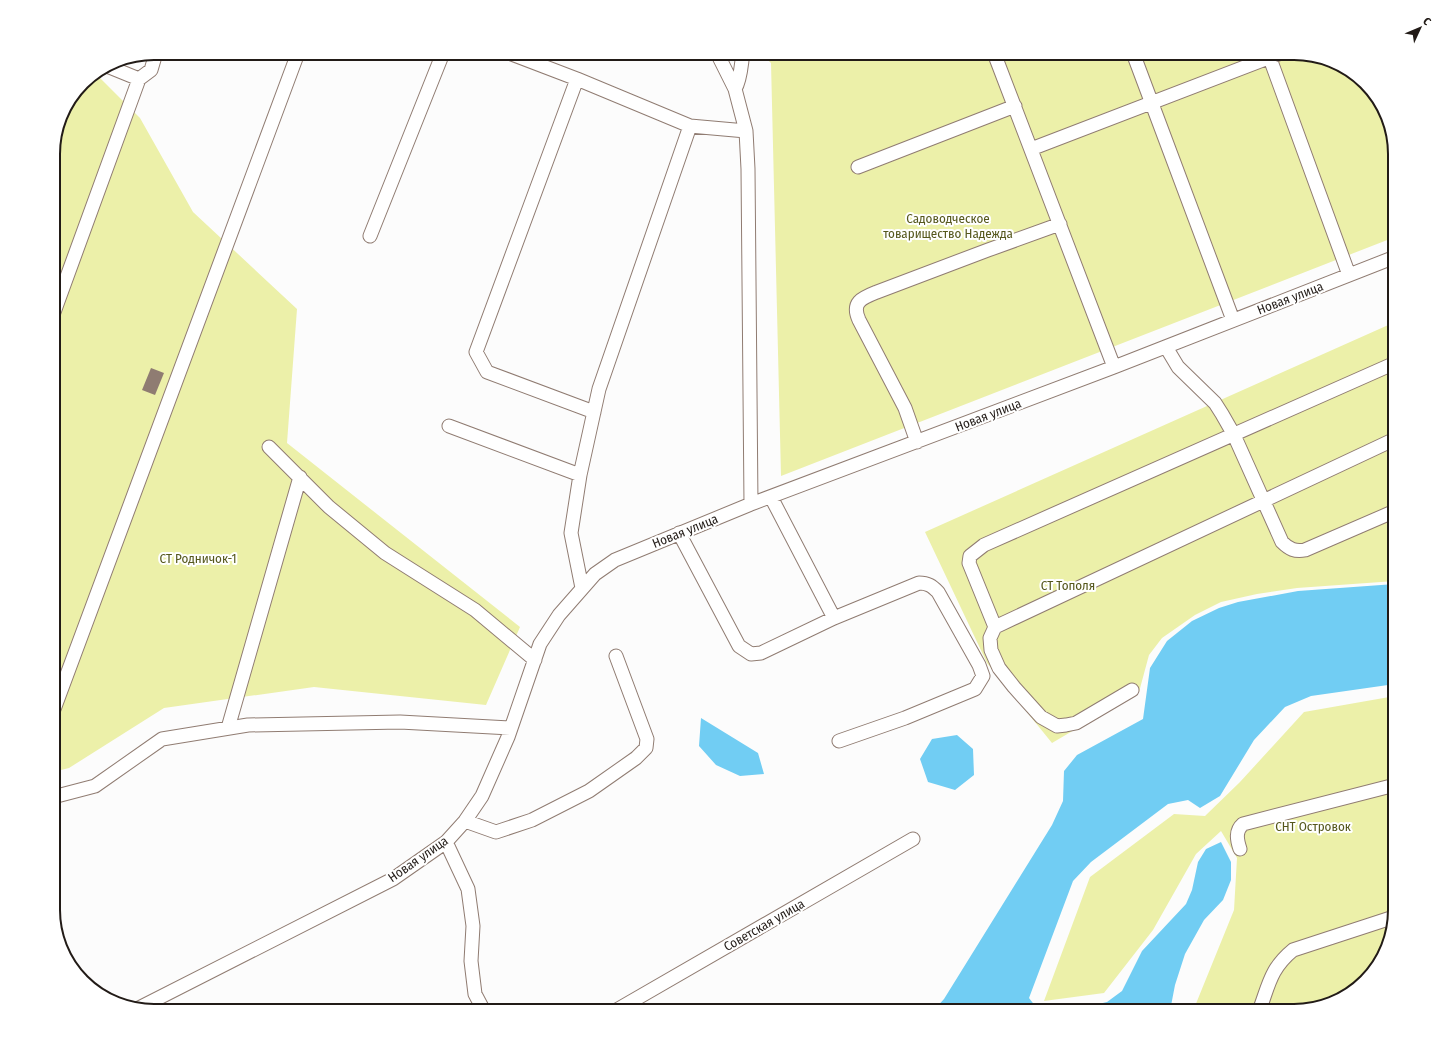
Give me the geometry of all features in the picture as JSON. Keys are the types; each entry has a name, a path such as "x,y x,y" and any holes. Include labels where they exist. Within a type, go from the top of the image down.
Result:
{"street":[{"path":"60,296 139,79 151,70 154,60"},
{"path":"60,693 295,60"},
{"path":"370,236 440,60"},
{"path":"527,60 690,126 746,131"},
{"path":"720,60 735,89 746,131 748,169 751,504"},
{"path":"735,89 740,74 741,60"},
{"path":"997,60 1114,367"},
{"path":"1135,60 1233,320"},
{"path":"1031,149 1151,104 1258,60"},
{"path":"1275,60 1348,275"},
{"path":"114,69 139,79"},
{"path":"577,79 476,352 487,372 594,412"},
{"path":"858,167 1015,106"},
{"path":"582,588 571,533 580,475 599,389 690,126"},
{"path":"917,442 905,408 855,312 857,304 864,298 877,292 1060,224"},
{"name":"Новая улица","path":"148,1003 393,879 446,842 465,821 482,796 512,728 540,644 559,615 582,588 595,574 615,560 751,504 1114,367 1388,260"},
{"path":"1166,346 1178,367 1215,403 1234,435 1282,542 1291,549 1298,551 1319,544 1388,514"},
{"path":"995,627 969,563 970,556 974,551 984,545 1388,366"},
{"path":"449,426 580,475"},
{"path":"1132,690 1076,723 1057,726 1041,717 999,668 991,650 990,638 995,627 1264,502 1388,442"},
{"path":"269,447 329,507 385,553 475,610 535,660"},
{"path":"228,728 300,477"},
{"path":"771,497 834,618"},
{"path":"678,533 739,646 751,654 761,653 834,618 919,583 931,585 938,592 979,665 983,676 975,689 905,718 839,741"},
{"path":"465,821 496,832 532,820 589,791 636,758 646,748 647,740 616,656"},
{"path":"60,795 95,786 162,739 248,725 400,722 512,728"},
{"path":"1240,849 1237,837 1238,828 1243,824 1388,787"},
{"name":"Советская улица","path":"627,1004 913,839"},
{"path":"446,842 468,889 473,926 471,960 475,994 480,1004"},
{"path":"1262,1004 1273,972 1283,959 1293,950 1387,919"}],"green space":[{"name":"Садоводческое товарищество Надежда","path":"768,60 1294,60 1318,63 1330,67 1356,83 1365,92 1381,118 1385,130 1388,154 1388,240 781,476 771,63"},
{"name":"СТ Родничок-1","path":"100,78 140,118 193,212 297,309 287,443 520,627 486,705 314,687 164,708 69,768 60,770 60,148 65,124 73,107 88,88"},
{"name":"СТ Тополя","path":"1388,325 1388,582 1297,588 1257,594 1221,602 1195,615 1162,638 1149,655 1139,692 1052,743 987,663 925,532"},
{"name":"СНТ Островок","path":"1388,697 1388,916 1383,940 1378,951 1372,962 1360,976 1341,991 1324,999 1312,1002 1294,1004 1196,1004 1234,910 1237,858 1221,831 1196,854 1153,930 1104,993 1044,1001 1090,877 1174,814 1205,816 1240,782 1304,712"}],"water":[{"path":"1388,585 1388,685 1311,696 1285,707 1254,740 1220,796 1200,808 1188,800 1168,804 1091,862 1073,881 1029,998 1034,1004 939,1004 944,999 1052,825 1063,801 1064,771 1077,755 1143,719 1150,668 1167,641 1192,621 1219,608 1238,602 1298,591"},
{"path":"701,718 758,753 764,774 740,776 716,765 699,746"},
{"path":"957,735 973,749 974,775 955,790 928,782 920,759 932,739"},
{"path":"1221,842 1231,862 1231,880 1223,900 1204,920 1185,954 1175,985 1171,1004 1099,1004 1107,1002 1122,991 1142,951 1186,904 1192,890 1198,862 1206,849"}],"building":[{"path":"151,368 164,373 155,395 142,390"}]}
